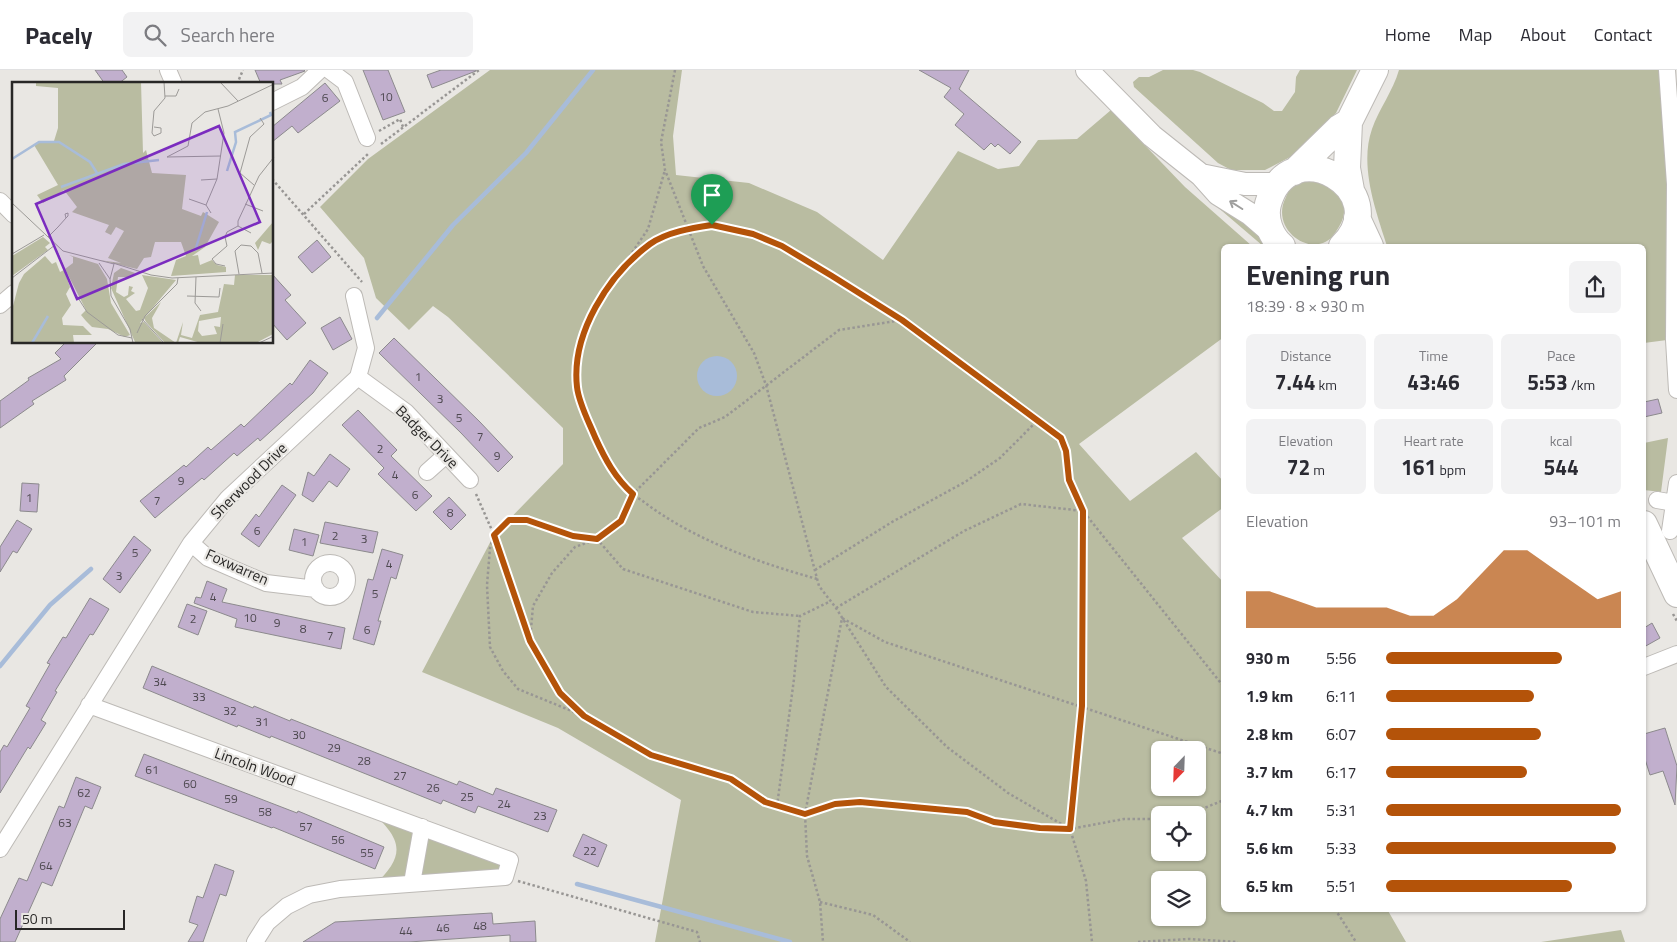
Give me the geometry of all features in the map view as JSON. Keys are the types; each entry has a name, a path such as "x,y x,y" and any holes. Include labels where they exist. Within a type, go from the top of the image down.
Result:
{"highway":[{"path":"1344,244 1354,230 1357,218 1357,209 1347,168 1349,122 1375,70"},
{"path":"1277,240 1268,221 1267,208 1271,195 1286,178 1339,128 1349,122"},
{"path":"1286,178 1307,168 1332,172 1343,180 1351,190"},
{"path":"1357,218 1369,244"},
{"path":"1646,528 1677,594"}],"main road":[{"path":"1087,70 1152,136 1201,176 1218,194 1250,214 1277,240"},
{"path":"1201,176 1244,184 1286,178"}],"street":[{"path":"168,70 173,82"},
{"path":"274,101 302,88 320,70"},
{"path":"330,70 345,82 373,144"},
{"path":"1667,70 1675,184 1674,340 1677,390"},
{"path":"0,201 12,213"},
{"path":"0,305 12,295"},
{"path":"354,296 366,348 358,377"},
{"name":"Badger Drive","path":"358,377 406,412 470,480"},
{"name":"Sherwood Drive","path":"92,700 190,543 228,498 358,377"},
{"path":"427,472 446,455"},
{"path":"1670,530 1677,483"},
{"path":"1657,500 1674,503"},
{"name":"Foxwarren","path":"190,543 208,558 266,582 316,589"},
{"path":"1646,666 1677,654"},
{"path":"0,849 92,700"},
{"name":"Lincoln Wood","path":"92,700 510,860 505,877 412,883"},
{"path":"255,942 267,923 287,906 309,894 340,889 412,883 422,827"}],"path":[{"path":"238,82 243,70"},
{"path":"304,214 373,144 403,127 479,70"},
{"path":"675,70 661,142 665,170 703,266 754,353 766,385 819,586 829,602 836,608 886,687 947,747 1008,793 1070,829"},
{"path":"390,124 400,119 403,127"},
{"path":"665,170 648,229 589,321 579,352 577,388 587,418 604,456 619,481 670,522 769,565 817,579"},
{"path":"274,181 368,289 354,296"},
{"path":"619,272 652,243 688,228 712,225 753,234 782,246 902,320 1061,438 1066,451 1069,480 1083,511 1221,683"},
{"path":"530,641 534,606 552,573 575,547 597,539 621,521 633,494 699,428 725,417 839,330 902,320"},
{"path":"815,570 892,522 965,482 1000,458 1037,421"},
{"path":"470,480 494,535 530,641 560,693 584,716"},
{"path":"836,608 964,531 1021,504 1083,511"},
{"path":"1083,511 1082,706 1070,829 1086,881 1092,942"},
{"path":"829,602 800,616 754,612 623,569 597,539 573,536 527,520 509,520 494,535 490,548 487,585 490,647 503,671 518,689 584,716 651,755 731,779 765,802 805,814 835,804 860,802 967,812 994,822 1040,828 1070,829 1124,819 1151,820"},
{"path":"777,806 794,679 800,616"},
{"path":"842,618 885,642 1221,753"},
{"path":"823,942 820,902 807,856 805,814 842,618"},
{"path":"1206,807 1221,801"},
{"path":"525,883 697,932 700,942"},
{"path":"820,902 873,915 910,942"},
{"path":"1337,912 1356,942"},
{"path":"1138,942 1189,939 1238,942"}],"green space":[{"path":"490,70 682,70 673,136 676,175 749,183 817,212 883,260 958,151 998,169 1019,166 1038,140 1077,139 1111,110 1185,187 1250,244 1221,244 1221,339 1079,444 1130,501 1196,452 1221,479 1221,509 1182,538 1221,580 1221,912 1389,912 1406,942 655,942 681,800 558,728 422,672 494,535 563,464 563,428 448,317 433,306 409,330 376,298 364,258 320,207 368,159"},
{"path":"1163,70 1193,70 1200,72 1263,103 1274,111 1282,111 1295,92 1296,77 1300,70 1357,70 1336,113 1296,154 1265,170 1231,170 1218,163 1134,87 1133,82 1139,77 1149,77"},
{"path":"1399,70 1659,70 1668,185 1667,340 1646,343 1646,244 1386,244 1370,188 1367,158 1368,143 1372,129"},
{"path":"1321,180 1344,202 1344,215 1338,229 1327,241 1317,244 1306,243 1297,239 1289,231 1283,221 1282,209 1293,186 1304,182"},
{"path":"1208,199 1250,227 1266,244 1261,244"},
{"path":"1668,438 1661,492 1646,490 1646,443"},
{"path":"365,806 510,860 505,877 373,886 393,863 396,854 396,844 386,826"},
{"path":"1621,930 1625,942 1541,942"}],"water":[{"path":"717,356 731,362 737,376 731,390 717,396 703,390 697,376 703,362"}],"building":[{"path":"95,70 122,70 127,77 121,82 104,82"},
{"path":"255,70 305,71 280,80 282,84 260,82"},
{"path":"363,70 388,70 405,112 383,120"},
{"path":"441,70 476,71 432,88 427,75"},
{"path":"919,70 969,70 959,89 1021,142 1010,154 998,144 995,147 991,143 984,150 955,125 964,114 944,97 951,88"},
{"path":"325,83 340,101 298,133 292,126 274,140 274,125"},
{"path":"317,240 331,257 312,273 298,257"},
{"path":"274,276 291,295 285,300 306,323 287,340 274,325"},
{"path":"340,317 352,339 333,350 321,328"},
{"path":"394,338 513,457 498,472 379,353"},
{"path":"64,344 96,344 64,376 66,380 32,401 34,404 0,428 0,401 29,380 28,378 61,359 55,353"},
{"path":"310,360 328,373 313,393 260,441 258,438 237,456 234,453 204,480 202,478 155,518 140,501 184,465 186,467 208,447 211,450 241,424 244,427 290,383 292,385"},
{"path":"1658,399 1662,413 1646,417 1646,402"},
{"path":"358,410 397,450 391,456 432,496 416,511 378,474 384,468 342,425"},
{"path":"330,454 350,469 337,487 329,481 313,502 302,495 308,472 314,476"},
{"path":"22,483 39,484 37,512 20,511"},
{"path":"282,485 296,495 259,547 241,534 256,514 259,517"},
{"path":"449,497 466,515 451,530 433,512"},
{"path":"17,520 32,529 17,553 13,551 0,572 0,547"},
{"path":"325,522 378,532 373,553 320,543"},
{"path":"294,529 319,535 313,556 289,550"},
{"path":"134,536 151,550 120,593 103,579"},
{"path":"382,549 403,555 396,579 391,577 378,621 381,621 374,645 353,639 368,579 373,580"},
{"path":"207,581 227,589 222,602 345,628 341,649 235,627 237,619 194,603 196,597 201,598"},
{"path":"90,598 109,609 93,635 90,634 55,691 57,692 41,720 46,723 30,749 28,747 0,793 0,752 4,745 7,747 30,708 26,706 50,664 47,663 63,637 66,638"},
{"path":"187,604 207,611 198,635 178,627"},
{"path":"1652,623 1660,638 1646,646 1646,627"},
{"path":"152,666 253,708 254,706 290,721 291,719 457,785 459,781 493,795 496,788 557,810 548,832 478,806 475,813 443,800 441,804 271,736 270,738 238,725 237,727 143,688"},
{"path":"1665,728 1677,766 1675,805 1663,771 1650,775 1646,762 1646,733"},
{"path":"144,754 297,813 298,811 384,847 375,869 273,827 135,776"},
{"path":"76,777 101,787 92,809 85,806 52,886 42,882 15,942 0,942 0,919 19,878 27,881 59,806 64,808"},
{"path":"583,834 607,845 598,867 573,856"},
{"path":"215,864 234,871 226,896 220,894 203,942 188,942 198,925 189,922 197,896 203,898"},
{"path":"492,913 493,924 535,921 536,942 510,942 510,935 409,942 303,942 335,922"}],"waterway":[{"path":"377,318 453,225 526,153 593,70"},
{"path":"0,666 50,605 91,569"},
{"path":"577,884 790,942"}],"route":[{"path":"712,225 753,234 782,246 832,276 902,320 1061,438 1066,451 1069,480 1083,511 1082,706 1070,829 1040,828 994,822 967,812 860,802 835,804 805,814 765,802 731,779 651,755 584,716 560,693 530,641 494,535 509,520 527,520 573,536 597,539 621,521 633,494 619,481 604,456 587,418 577,388 579,352 589,321 619,272 652,243 688,228 712,225"}]}
